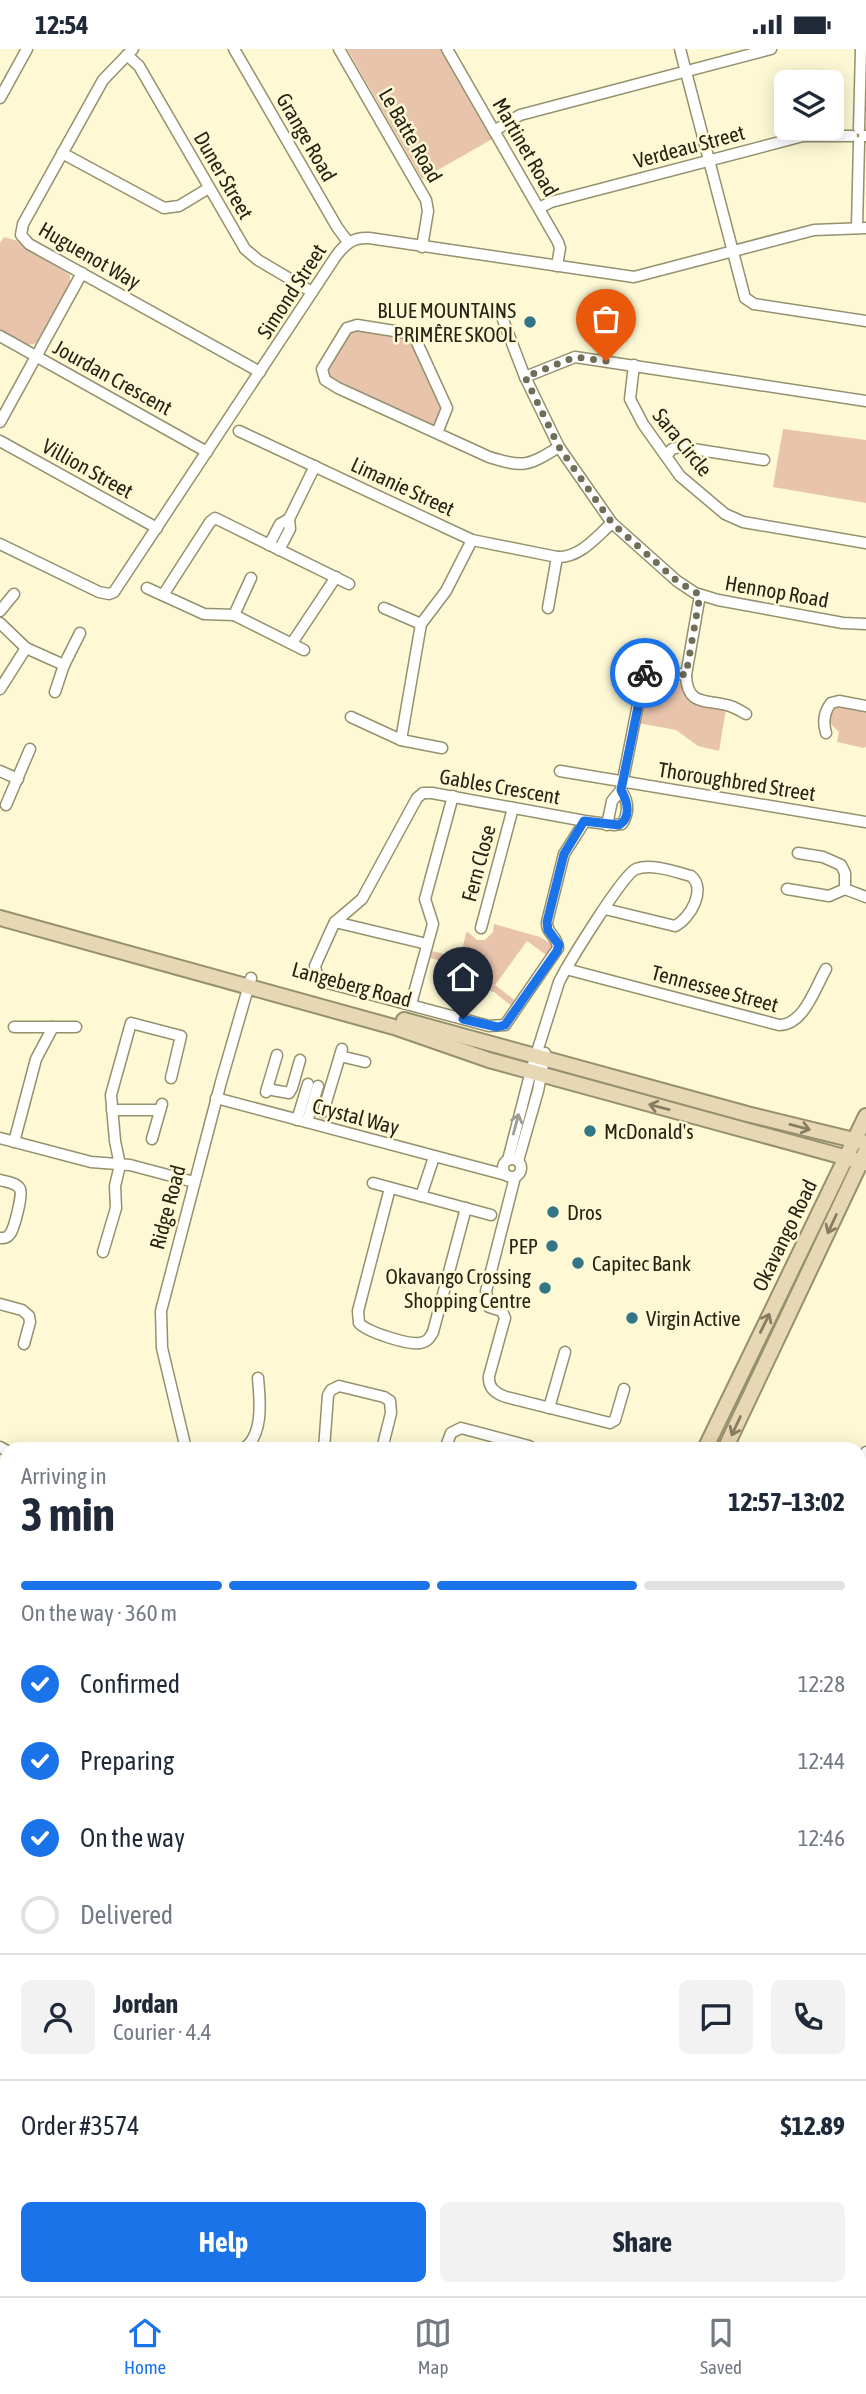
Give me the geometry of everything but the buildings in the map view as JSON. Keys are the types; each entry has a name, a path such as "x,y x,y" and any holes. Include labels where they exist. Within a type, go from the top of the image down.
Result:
{"main road":[{"name":"Langeberg Road","path":"0,912 250,982 394,1027 469,1054 845,1157 864,1159"},
{"name":"Langeberg Road","path":"0,918 540,1056 827,1135 860,1141"},
{"name":"Okavango Road","path":"708,1442 845,1157 860,1141 866,1116"},
{"name":"Okavango Road","path":"727,1442 864,1159"}],"street":[{"path":"0,98 27,49"},
{"name":"Grange Road","path":"234,49 348,242"},
{"name":"Le Batte Road","path":"339,49 426,200 428,211 422,247"},
{"path":"680,49 744,296 750,303 866,321"},
{"path":"494,131 520,115 771,49"},
{"path":"861,49 861,228"},
{"name":"Martinet Road","path":"450,50 560,246 557,266"},
{"name":"Huguenot Way","path":"130,52 103,80 23,223 21,235 29,244 260,372"},
{"name":"Duner Street","path":"130,52 249,253 312,292"},
{"name":"Verdeau Street","path":"539,208 551,202 803,137 860,136"},
{"path":"62,153 164,208 179,207 209,188"},
{"name":"Simond Street","path":"0,544 99,592 109,594 116,589 336,256 348,242 364,238 634,277 814,230 861,228"},
{"path":"0,422 82,273"},
{"name":"Hennop Road","path":"500,312 525,377 559,447 612,523 677,581 700,595 843,623 866,624"},
{"path":"437,433 447,408 414,336 357,325 347,328 323,365 325,380 338,388 489,457 518,464 534,463 559,447"},
{"name":"Jourdan Crescent","path":"0,336 207,451"},
{"path":"525,377 575,357 866,401"},
{"name":"Sara Circle","path":"634,365 630,394 632,405 680,476 725,514 735,520 866,543"},
{"name":"Limanie Street","path":"239,431 472,540 557,557"},
{"name":"Villion Street","path":"0,441 157,528"},
{"path":"666,456 677,447 764,460"},
{"path":"274,548 280,524 289,519 315,466"},
{"path":"163,595 213,520 217,519 349,584"},
{"path":"548,608 557,557 568,557 581,550 612,523"},
{"path":"401,740 421,624 446,591 472,540"},
{"path":"292,643 336,577"},
{"path":"234,615 251,578"},
{"path":"147,588 204,614 234,615 304,650"},
{"path":"0,611 14,594"},
{"path":"700,595 686,675 687,687 694,697 703,702 731,706 746,714"},
{"path":"384,608 421,624"},
{"path":"0,623 26,648 64,665"},
{"path":"55,692 64,665 80,633"},
{"path":"0,689 26,648"},
{"path":"622,786 628,804 624,821 619,825 607,825 612,801 622,786 644,674 653,670 686,675"},
{"path":"826,733 824,723 831,703 839,701 866,706"},
{"path":"351,717 401,740 442,748"},
{"path":"6,805 30,749"},
{"path":"0,771 18,779"},
{"name":"Thoroughbred Street","path":"560,771 622,786 866,822"},
{"name":"Gables Crescent","path":"584,821 564,854 547,922 548,930 559,945 557,951 506,1024 499,1027 489,1025 320,980 315,966 335,922 362,899 417,798 426,792 607,825"},
{"path":"411,1004 433,924 425,899 453,796"},
{"name":"Fern Close","path":"481,928 513,808"},
{"path":"797,853 822,857 841,865 845,873 845,889"},
{"path":"605,909 675,926 684,920 698,895 699,887 691,876 639,868 628,874 605,909 566,969 559,982 544,1026 536,1072 538,1091 510,1169 512,1189 486,1291 489,1307 502,1311 505,1318 489,1379 492,1389 498,1394 610,1423 615,1420 624,1389"},
{"path":"787,889 829,896 845,889 866,897"},
{"path":"335,922 427,944"},
{"name":"Tennessee Street","path":"566,969 779,1025 789,1024 799,1018 826,969"},
{"name":"Ridge Road","path":"184,1442 172,1397 160,1325 162,1303 216,1098 250,982"},
{"path":"103,1252 116,1208 115,1186 120,1165 112,1110 112,1088 131,1023 181,1036 171,1078"},
{"path":"14,1027 76,1027"},
{"path":"14,1142 36,1059 52,1027"},
{"path":"323,1112 341,1052 365,1062"},
{"path":"277,1055 267,1091 289,1093 300,1060"},
{"path":"295,1081 329,1089"},
{"path":"302,1121 313,1085"},
{"name":"Crystal Way","path":"216,1098 434,1157 486,1169 510,1169"},
{"path":"112,1110 161,1107 152,1139"},
{"path":"0,1138 91,1162 147,1168 194,1182"},
{"path":"421,1196 434,1157"},
{"path":"0,1180 16,1185 22,1196 12,1231 0,1238"},
{"path":"373,1183 491,1215"},
{"path":"390,1188 358,1311 359,1323 370,1332 416,1344 429,1338 433,1332 466,1208"},
{"path":"0,1304 22,1310 29,1316 24,1344"},
{"path":"549,1408 565,1353"},
{"path":"252,1442 257,1430 258,1378"},
{"path":"325,1442 328,1395 339,1386 384,1397 390,1401 391,1412 384,1442"},
{"path":"448,1442 451,1433 461,1428 514,1442"}],"shaded area":[{"path":"347,49 443,49 494,138 422,179"},
{"path":"4,237 18,241 70,275 70,285 40,341 35,344 25,344 0,331 0,243"},
{"path":"355,329 411,338 443,404 443,414 437,424 431,426 329,379 326,369 346,335"},
{"path":"783,429 866,440 866,503 773,487"},
{"path":"652,675 678,679 688,697 726,709 719,751 698,746 676,730 638,723 647,678"},
{"path":"836,705 866,710 866,747 837,742 839,732 829,722 830,710"},
{"path":"494,924 540,937 553,945 554,950 549,957 527,941 495,985 517,1002 513,1007 494,992 453,982 458,965 430,958 432,951 460,958 466,933 477,940 485,940 493,932"}],"way so far":[{"path":"606,361 575,357 525,377 539,411 559,447 612,523 677,581 700,595 686,675 653,670 645,673"}],"place":[{"name":"BLUE MOUNTAINS PRIMÊRE SKOOL","path":"530,322"},
{"name":"McDonald's","path":"590,1131"},
{"name":"Dros","path":"553,1212"},
{"name":"PEP","path":"552,1246"},
{"name":"Capitec Bank","path":"578,1263"},
{"name":"Okavango Crossing Shopping Centre","path":"545,1288"},
{"name":"Virgin Active","path":"632,1318"}],"route":[{"path":"463,1019 497,1027 505,1025 557,951 559,945 548,930 547,922 567,848 584,821 619,825 626,818 628,804 621,790 645,673"}]}
